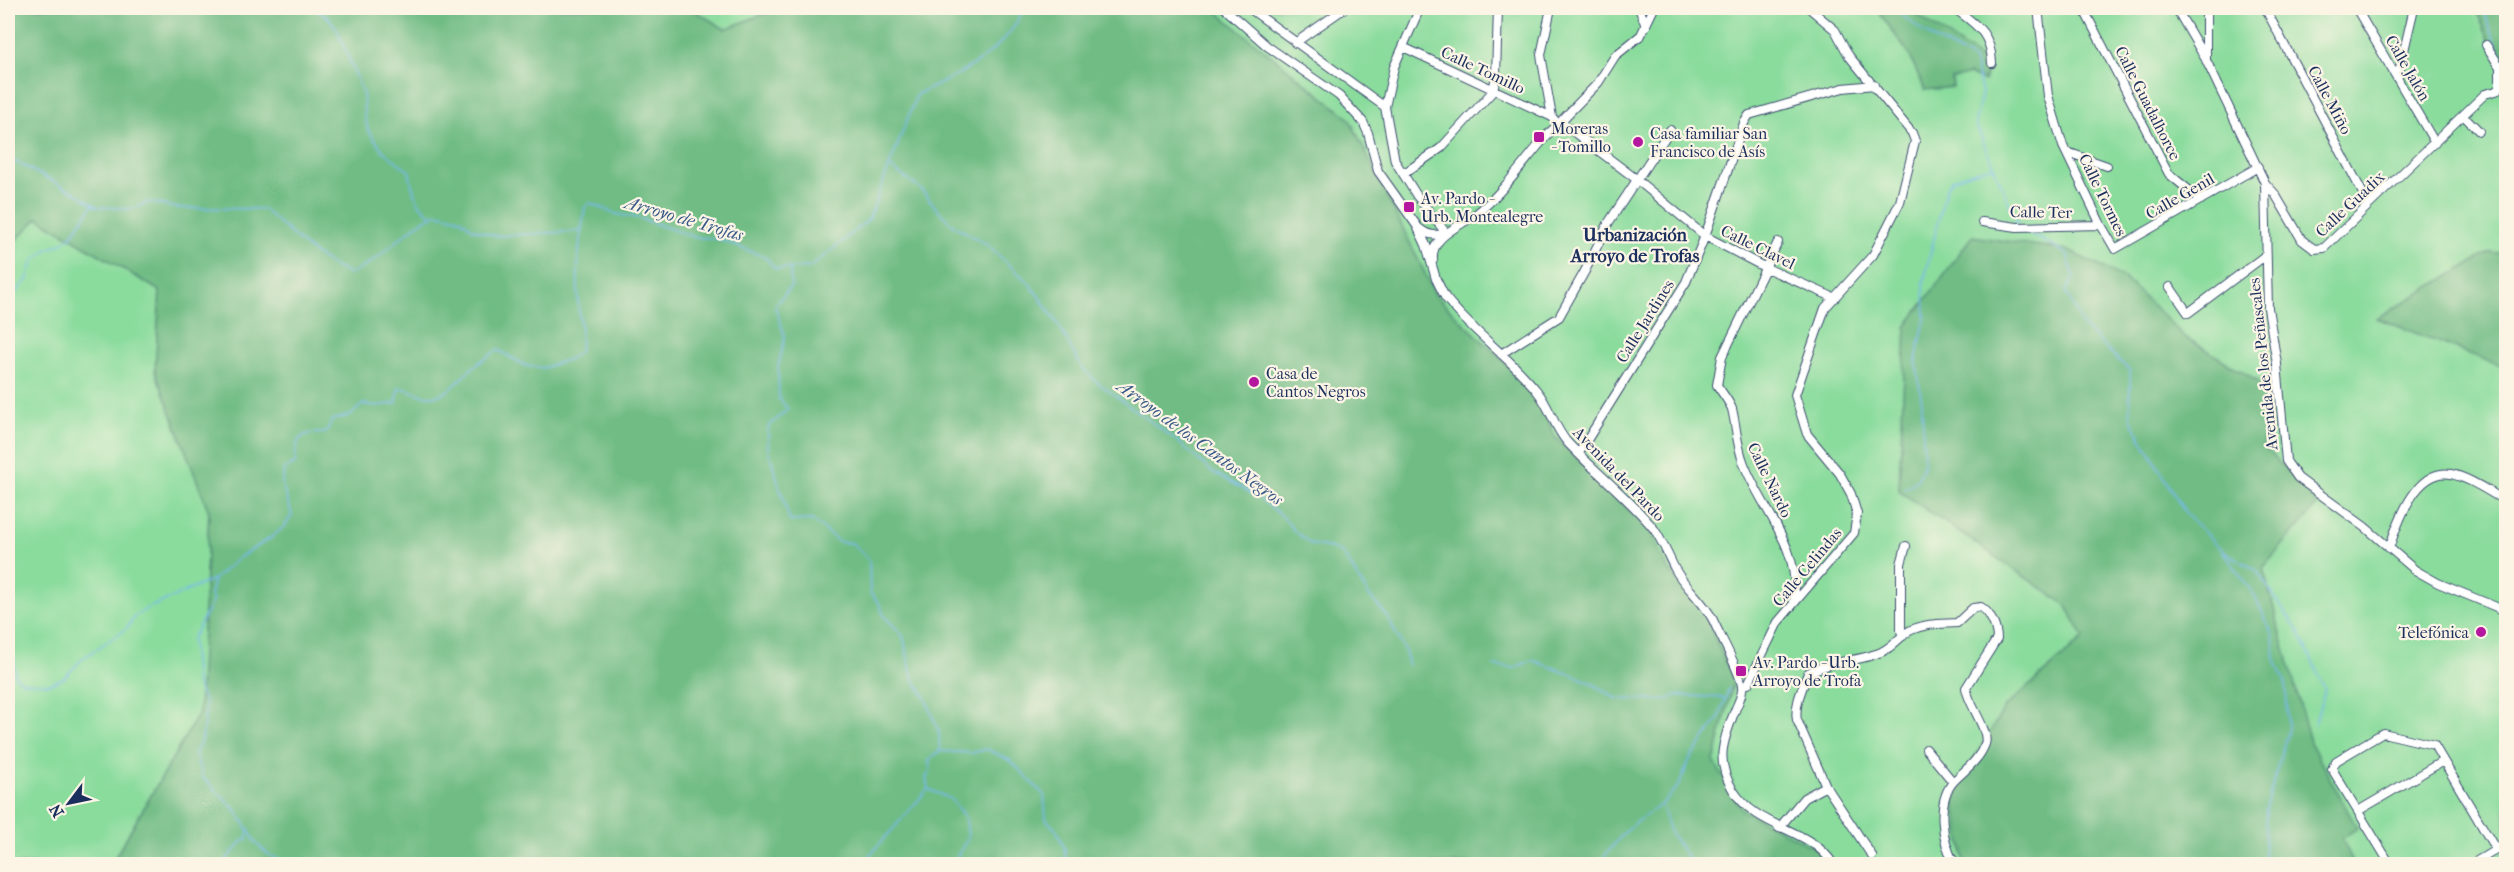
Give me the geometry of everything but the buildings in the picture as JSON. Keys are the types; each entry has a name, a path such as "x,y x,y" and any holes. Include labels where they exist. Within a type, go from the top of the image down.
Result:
{"street":[{"path":"1249,8 1385,107"},
{"path":"1295,43 1345,8"},
{"path":"1420,8 1394,67 1385,107 1395,161 1446,233"},
{"path":"1403,174 1441,148 1493,91 1496,76 1498,8"},
{"path":"1551,8 1541,55 1559,121"},
{"path":"1638,8 1646,26"},
{"path":"1433,241 1476,214 1491,200 1559,121 1598,83 1609,63 1636,40 1646,26 1654,8"},
{"path":"1809,8 1835,30 1849,56 1874,85"},
{"path":"1954,8 1983,32 1991,48 1992,63"},
{"name":"Calle Tormes","path":"2038,8 2048,96 2063,146 2115,249"},
{"name":"Calle Guadalhorce","path":"2083,8 2169,174 2200,200"},
{"path":"2176,8 2206,60"},
{"name":"Avenida de los Peñascales","path":"2206,8 2206,60 2265,183 2268,308 2277,364 2286,461 2298,478 2365,526 2425,577 2506,611"},
{"name":"Calle Miño","path":"2265,8 2369,206"},
{"name":"Calle Jalón","path":"2356,8 2398,76 2434,143"},
{"path":"2398,76 2414,8"},
{"name":"Avenida del Pardo","path":"1228,10 1267,45 1324,84 1352,108 1368,134 1378,171 1417,226 1433,241 1441,290 1452,305 1537,391 1559,431 1618,489 1653,529 1664,544 1675,569 1703,603 1742,685"},
{"name":"Calle Guadix","path":"2265,183 2275,194 2301,240 2314,249 2324,248 2485,94 2496,91 2500,87 2500,67 2486,45"},
{"name":"Calle Tomillo","path":"1403,47 1559,121"},
{"name":"Calle Jardines","path":"1579,453 1686,282 1705,236 1744,123 1749,115 1843,88 1874,85"},
{"name":"Calle Celindas","path":"1742,685 1748,684 1778,622 1854,533 1856,524 1857,514 1851,494 1840,474 1806,434 1795,395 1825,308 1873,255 1900,202 1915,141 1912,133 1874,85"},
{"path":"2463,116 2479,132"},
{"name":"Calle Clavel","path":"1559,121 1636,179 1705,236 1766,268 1834,298"},
{"path":"1501,354 1559,317 1609,222 1670,130"},
{"name":"Calle Tormes","path":"2067,152 2107,166"},
{"name":"Calle Genil","path":"2115,249 2258,167"},
{"name":"Calle Ter","path":"1982,222 2017,227 2101,225"},
{"path":"1417,226 1433,241 1432,257 1441,290"},
{"name":"Calle Nardo","path":"1778,242 1722,357 1717,386 1731,408 1736,441 1745,466 1791,554 1797,582 1794,601"},
{"path":"2170,287 2188,313 2266,255"},
{"path":"2389,548 2418,486 2430,477 2451,474 2506,501"},
{"path":"1903,636 1901,631 1901,564 1906,546"},
{"path":"1872,856 1826,786 1796,714 1808,673 1822,665 1876,654 1889,648 1913,629 1934,623 1957,622 1971,609 1981,607 1986,610 1997,632 1994,646 1966,688 1985,734 1986,743 1973,764 1953,782 1946,801 1943,832 1945,847 1955,864"},
{"path":"1742,685 1741,695 1722,747 1723,763 1730,783 1747,807 1779,828 1815,844 1825,852 1833,864"},
{"path":"2390,864 2332,769 2336,761 2383,733 2434,745 2496,850"},
{"path":"1926,749 1953,782"},
{"path":"2358,811 2443,761"},
{"path":"1779,828 1804,798 1826,786"},
{"path":"2472,864 2506,844"}],"green space":[{"path":"8,8 2506,8 2506,864 8,864"},
{"path":"8,8 690,8 725,29 779,8 1214,8 1349,118 1436,296 1534,391 1555,437 1650,531 1667,567 1702,609 1734,680 1714,761 1742,810 1819,850 1828,864 111,864 199,713 209,512 155,371 160,291 38,218 8,248"},
{"path":"1876,8 1907,8 1989,64 1984,81 1969,74 1952,79 1953,87 1925,90 1909,54"},
{"path":"2475,8 2506,8 2506,78"},
{"path":"1972,236 2067,250 2124,278 2185,337 2264,385 2263,446 2318,504 2263,568 2310,742 2357,828 2342,839 2354,864 1965,864 1953,794 2005,707 2084,638 2066,605 1899,491 1906,327"},
{"path":"2490,252 2506,254 2506,368 2377,318"}],"waterway":[{"path":"313,8 328,17 337,29 363,94 368,130 383,151 409,171 418,201 431,214"},
{"name":"Arroyo de Trofas","path":"8,651 14,658 15,676 23,682 49,684 64,678 82,659 127,628 134,617 146,609 214,579 240,557 285,526 292,515 282,484 284,469 295,464 296,448 300,438 309,434 326,433 332,420 351,415 363,404 377,406 396,403 399,388 427,396 441,394 452,388 473,367 498,350 526,366 543,368 569,359 579,352 581,331 578,263 585,207 590,203 616,214 639,218 694,237 719,239 765,257 776,269 811,267 869,219 917,94 955,76 991,52 1012,29 1024,8"},
{"path":"1892,8 1931,37 1974,60 1982,93 1975,123 2018,224"},
{"path":"2482,8 2506,68"},
{"path":"8,158 98,207 134,209 148,202 178,208 263,209 314,253 350,274 373,261 414,227 437,213 461,219 473,229 496,236 581,231"},
{"path":"1905,489 1918,479 1924,463 1922,404 1916,360 1925,319 1924,281 1946,188 1953,179 1992,166"},
{"name":"Arroyo de los Cantos Negros","path":"890,167 921,189 953,225 986,244 1030,284 1058,324 1081,366 1094,380 1176,440 1211,471 1259,498 1311,544 1332,548 1343,554 1369,596 1387,616 1405,651 1409,666"},
{"path":"8,301 27,280 33,261 72,235 93,204"},
{"path":"2026,231 2067,254 2074,277 2066,292 2083,326 2130,371 2130,416 2138,433 2186,514 2222,550 2255,596 2273,636 2275,659 2286,685 2288,729 2266,808 2264,864"},
{"path":"790,269 791,286 775,306 785,337 778,367 779,399 788,409 768,427 768,449 790,521 812,520 839,542 852,543 869,560 870,593 879,603 884,616 903,636 912,676 925,697 939,732 940,751 929,760 930,772 926,778 928,789 951,799 966,819 968,837 953,864"},
{"path":"2225,552 2256,570 2299,632 2325,690 2314,726"},
{"path":"214,579 210,595 213,600 192,639 196,682 205,703 202,738 195,754 203,778 234,808 249,830 247,839 222,864"},
{"path":"1494,666 1514,668 1532,660 1588,681 1618,699 1658,700 1670,699 1676,695 1725,698"},
{"path":"1598,864 1633,824 1662,804 1679,785 1690,759 1719,718 1729,688"},
{"path":"941,751 972,753 987,749 1011,761 1044,795 1046,819 1057,831 1065,850 1066,864"},
{"path":"862,864 928,789"},
{"path":"1662,805 1671,834 1692,864"},
{"path":"250,832 258,845 270,855 298,864"}],"place":[{"name":"Moreras - Tomillo","path":"1539,137"},
{"name":"Casa familiar San Francisco de Asís","path":"1638,142"},
{"name":"Av. Pardo - Urb. Montealegre","path":"1409,207"},
{"name":"Casa de Cantos Negros","path":"1254,382"},
{"name":"Telefónica","path":"2481,632"},
{"name":"Av. Pardo - Urb. Arroyo de Trofa","path":"1741,671"}],"district":[{"name":"Urbanización Arroyo de Trofas","path":"1635,245"}]}
